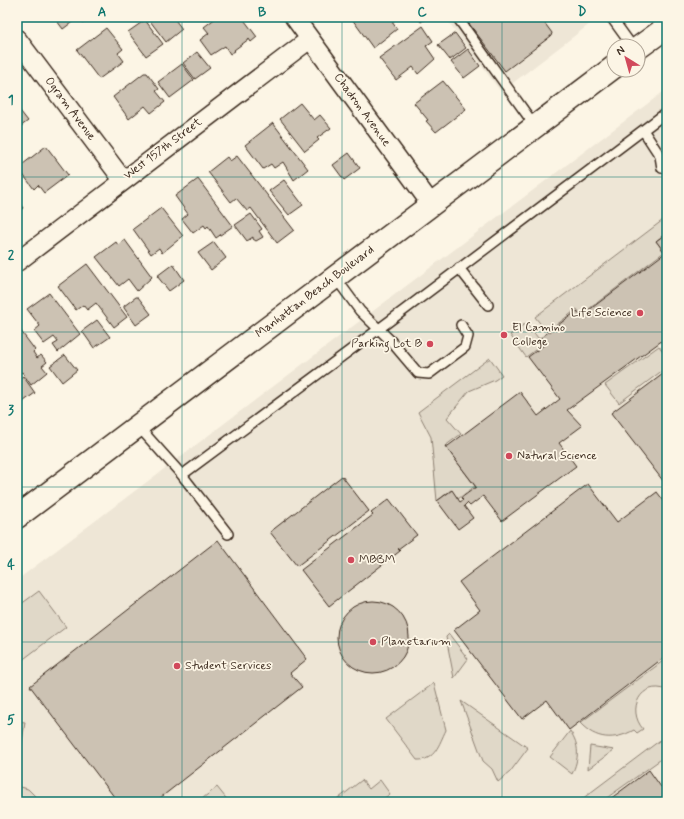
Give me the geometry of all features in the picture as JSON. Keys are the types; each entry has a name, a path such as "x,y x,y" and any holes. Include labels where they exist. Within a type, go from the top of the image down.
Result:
{"main road":[{"path":"646,42 667,27"},
{"name":"Manhattan Beach Boulevard","path":"17,517 606,73"}],"street":[{"name":"Chadron Avenue","path":"294,17 431,204"},
{"name":"Ogram Avenue","path":"17,39 123,180"},
{"name":"West 157th Street","path":"17,262 310,39"}],"lane":[{"path":"457,17 535,126"},
{"path":"611,17 626,38"},
{"path":"182,474 667,112"},
{"path":"643,130 660,156 662,168"},
{"path":"459,268 488,305"},
{"path":"335,277 360,311 418,373 429,374 465,348 468,336 461,325"},
{"path":"138,426 182,474 228,534"}],"shaded area":[{"path":"445,17 599,17 501,92"},
{"name":"El Camino College","path":"667,89 667,802 17,802 17,580"},
{"path":"667,217 667,232 656,241 664,252 581,315 577,309 547,332 535,317"},
{"path":"526,323 543,344 526,357 510,335"},
{"path":"659,346 667,357 667,367 619,403 605,385"},
{"path":"490,358 502,375 495,380 469,391 447,418 461,434 445,446 475,486 458,499 451,490 437,501 431,437 418,412"},
{"path":"39,591 66,627 17,664 17,607"},
{"path":"449,634 468,659 454,678 446,637"},
{"path":"667,658 667,690 658,688 650,689 643,693 636,705 638,721 643,729 637,733 634,730 619,736 606,737 592,733 580,723"},
{"path":"434,683 446,730 436,751 428,758 417,760 386,719"},
{"path":"461,701 528,748 510,772 498,782 492,769 483,761"},
{"path":"17,721 25,722 21,749 17,748"},
{"path":"570,731 577,747 576,763 572,774 550,757"},
{"path":"667,735 667,755 601,802 578,802"},
{"path":"590,746 614,750 588,769"},
{"path":"362,780 369,789 380,780 390,794 379,802 334,802"},
{"path":"17,786 28,789 41,802 17,802"},
{"path":"217,787 229,802 198,802"}],"building":[{"path":"54,17 79,17 63,29"},
{"path":"80,17 92,17 84,23"},
{"path":"147,17 173,17 182,29 166,42"},
{"path":"217,17 242,17 257,37 251,42 249,39 230,54 225,46 211,55 200,40 209,33 204,27"},
{"path":"354,17 399,17 392,22 397,29 373,48 352,19"},
{"path":"417,17 427,17 421,22"},
{"path":"464,17 540,17 552,33 551,36 505,71"},
{"path":"145,20 163,44 146,56 128,32"},
{"path":"423,26 433,41 426,46 435,59 418,74 413,67 396,80 379,58"},
{"path":"106,28 123,49 118,53 124,61 99,79 77,50"},
{"path":"455,33 466,48 450,60 438,45"},
{"path":"468,49 480,66 464,78 451,62"},
{"path":"197,52 210,68 195,79 183,63"},
{"path":"182,64 194,80 170,98 158,82"},
{"path":"144,73 147,73 159,89 156,91 165,102 151,113 145,106 129,119 113,97"},
{"path":"443,81 466,109 436,132 426,121 428,120 414,103"},
{"path":"300,103 314,120 320,115 331,128 317,138 319,140 305,151 280,119"},
{"path":"17,107 28,121 17,129"},
{"path":"273,123 308,169 294,180 283,162 274,168 271,164 263,169 245,145"},
{"path":"46,146 68,175 44,193 38,185 34,189 18,168"},
{"path":"349,153 360,168 344,180 333,165"},
{"path":"237,156 294,230 277,243 251,208 247,211 236,198 231,202 208,172 227,157 230,161"},
{"path":"198,179 233,226 216,238 208,226 206,228 204,225 193,233 182,219 188,214 175,196"},
{"path":"284,180 303,205 289,215 269,191"},
{"path":"17,200 23,208 17,213"},
{"path":"161,208 183,236 162,253 159,248 151,254 133,229"},
{"path":"251,214 262,229 259,231 263,237 256,241 253,237 247,241 235,225"},
{"path":"667,233 667,337 567,410 582,426 559,443 576,466 502,521 483,496 470,506 467,503 464,506 473,518 458,529 437,501 452,490 460,502 463,500 461,498 476,487 445,446 448,446 520,392 538,416 560,399 528,357 544,345 539,339 577,311 581,316 665,253 656,241"},
{"path":"125,240 152,277 137,291 128,279 119,286 96,257 116,242 118,245"},
{"path":"214,242 226,258 211,270 198,253"},
{"path":"87,264 127,317 114,327 96,303 87,310 83,305 76,310 58,286"},
{"path":"173,264 184,280 169,291 157,276"},
{"path":"49,293 80,334 58,352 53,345 58,342 54,337 44,344 34,331 40,326 27,309"},
{"path":"138,297 151,314 136,325 124,306"},
{"path":"97,320 110,337 94,348 82,331"},
{"path":"17,326 35,350 33,352 37,358 41,355 47,362 42,366 47,372 31,385 22,372 17,374"},
{"path":"65,355 77,370 62,382 50,366"},
{"path":"667,371 667,486 611,413"},
{"path":"23,376 35,393 20,404 17,400 17,380"},
{"path":"342,476 369,511 297,566 270,532"},
{"path":"588,484 617,522 657,492 667,505 667,655 569,730 547,700 522,719 454,630 480,610 459,582"},
{"name":"MBBM","path":"389,499 417,535 398,549 400,551 329,606 301,570 373,515 371,513"},
{"name":"Student Services","path":"218,540 307,659 290,673 302,687 155,802 118,802 30,686"},
{"name":"Planetarium","path":"366,601 380,601 387,603 399,611 407,623 409,637 407,651 399,663 387,671 380,673 366,673 359,671 347,663 339,651 337,644 337,630 339,623 347,611 359,603"},
{"path":"649,770 661,787 667,783 667,802 606,802"}],"place":[{"name":"Life Science","path":"640,313"},
{"name":"El Camino College","path":"504,335"},
{"name":"Parking Lot B","path":"430,344"},
{"name":"Natural Science","path":"509,456"},
{"name":"MBBM","path":"351,560"},
{"name":"Planetarium","path":"373,642"},
{"name":"Student Services","path":"177,666"}]}
